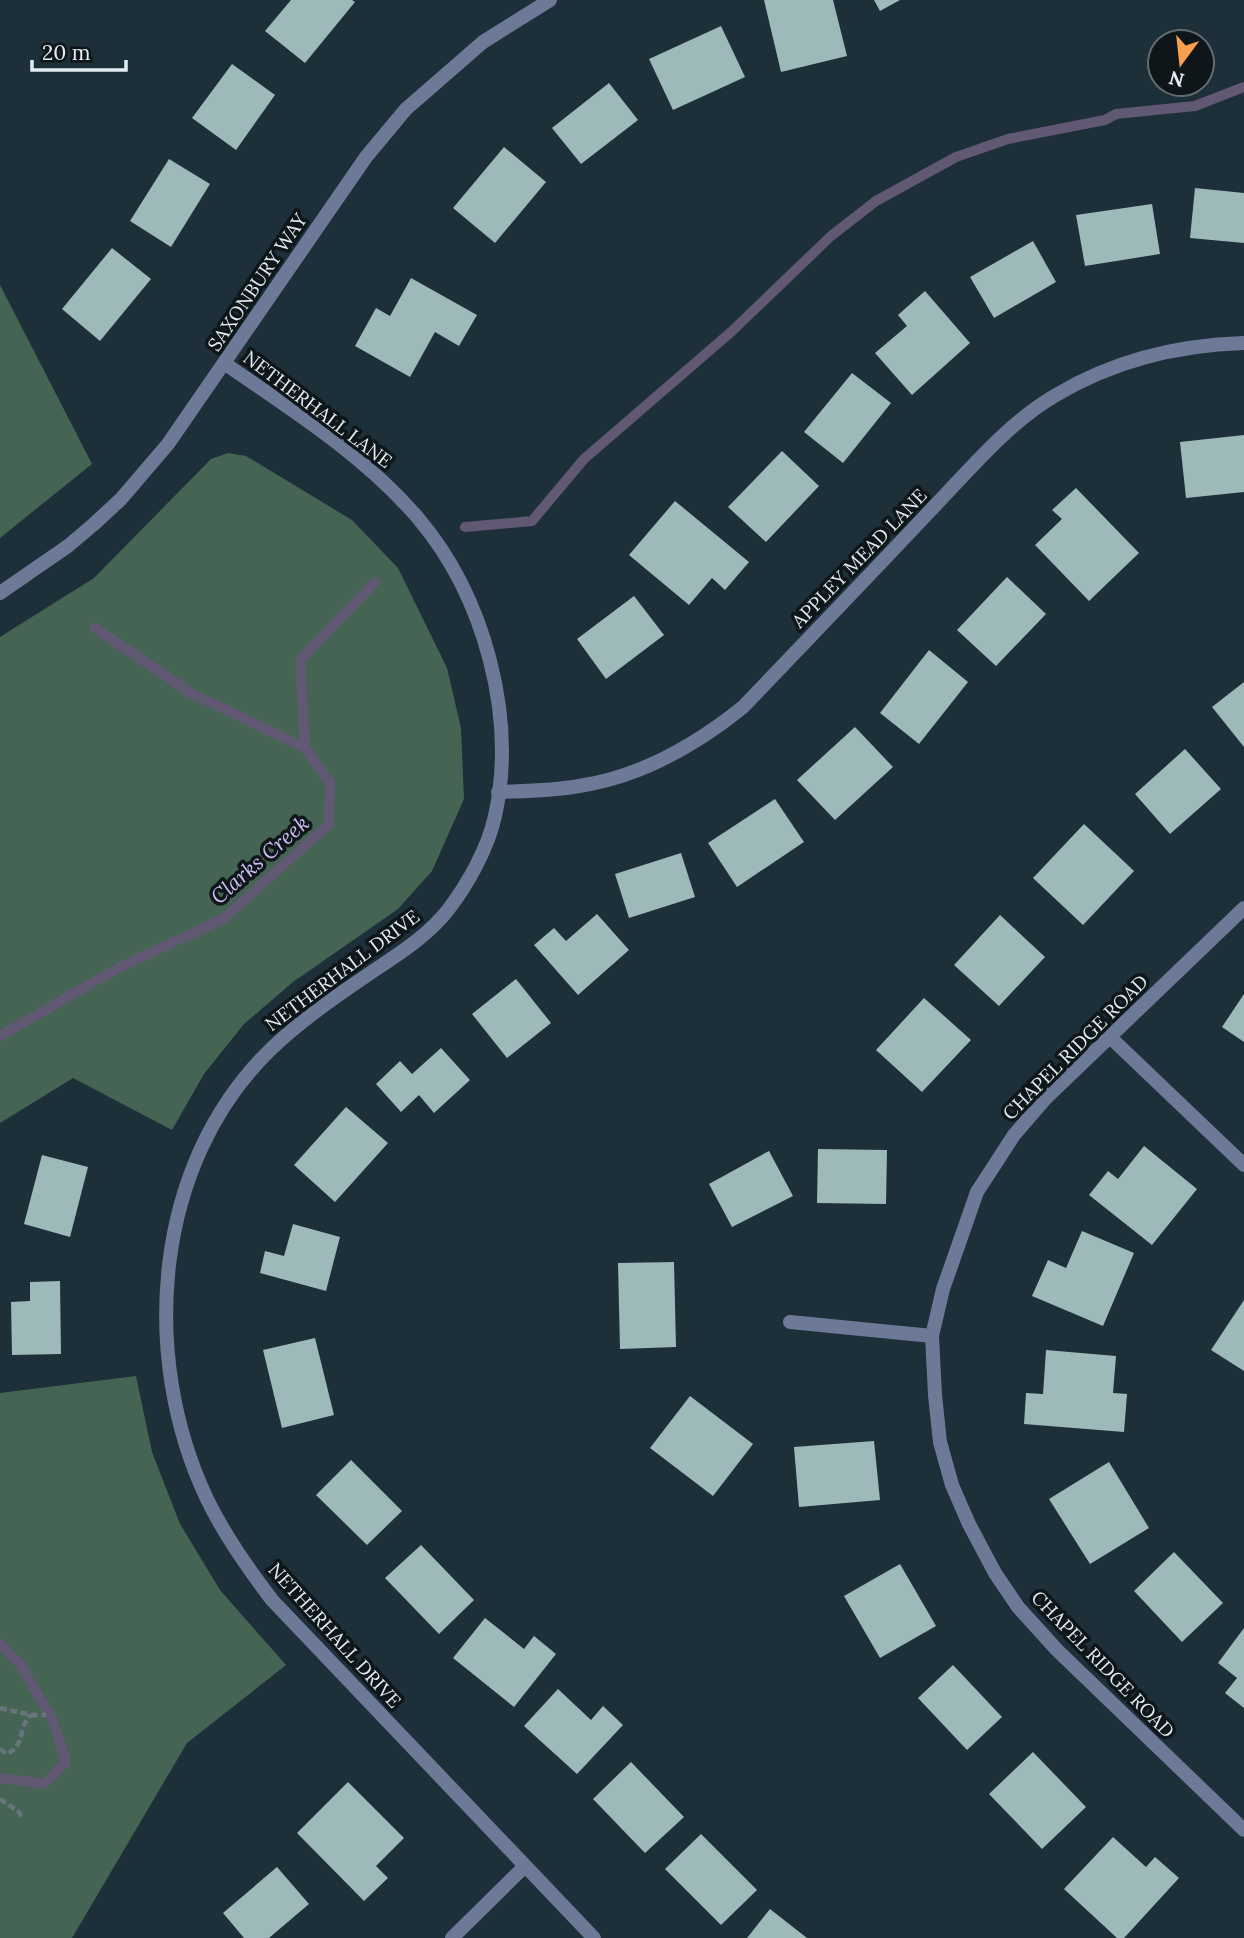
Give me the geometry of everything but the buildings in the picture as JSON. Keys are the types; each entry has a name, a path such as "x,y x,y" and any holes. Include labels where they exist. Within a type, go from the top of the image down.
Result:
{"street":[{"name":"SAXONBURY WAY","path":"0,593 68,546 121,499 168,444 366,157 407,109 483,42 550,0"},
{"name":"APPLEY MEAD LANE","path":"498,792 583,786 628,774 672,755 743,707 985,454 1033,410 1103,371 1150,355 1212,344 1244,343"},
{"name":"NETHERHALL LANE","path":"224,363 361,461 411,511 432,537 460,583 482,635 490,662 502,738 498,792"},
{"name":"NETHERHALL DRIVE","path":"498,792 495,817 488,838 466,883 446,912 418,941 329,1001 286,1035 266,1054 217,1119 189,1179 174,1233 167,1285 167,1345 175,1404 192,1461 207,1499 236,1552 272,1600 594,1938"},
{"name":"CHAPEL RIDGE ROAD","path":"1244,908 1046,1098 1014,1135 977,1192 943,1289 932,1336 940,1442 952,1485 995,1573 1018,1607 1057,1650 1244,1830"},
{"path":"1111,1038 1244,1165"},
{"path":"790,1322 932,1336"},
{"path":"452,1938 525,1866"}],"path":[{"path":"0,1708 32,1715 46,1715"},
{"path":"0,1749 7,1754 15,1750 21,1741 23,1724 27,1717 32,1715"},
{"path":"0,1799 18,1811 22,1817"}],"green space":[{"path":"0,285 92,464 0,538"},
{"path":"228,453 246,456 352,520 398,568 447,668 461,728 464,799 432,871 398,909 293,982 244,1024 204,1074 172,1130 73,1078 0,1123 0,637 94,578 211,459"},
{"path":"136,1376 152,1452 180,1524 220,1590 286,1665 187,1743 72,1938 0,1938 0,1393"}],"waterway":[{"path":"465,527 532,521 584,459 731,332 831,236 876,201 956,157 1008,139 1105,120 1116,114 1195,106 1244,87"},
{"path":"305,748 300,660 375,582"},
{"name":"Clarks Creek","path":"0,1036 118,968 223,919 329,824 330,783 305,748 191,693 95,628"},
{"name":"Clarks Creek","path":"0,1644 20,1664 53,1721 66,1762 44,1784 0,1778"}]}
